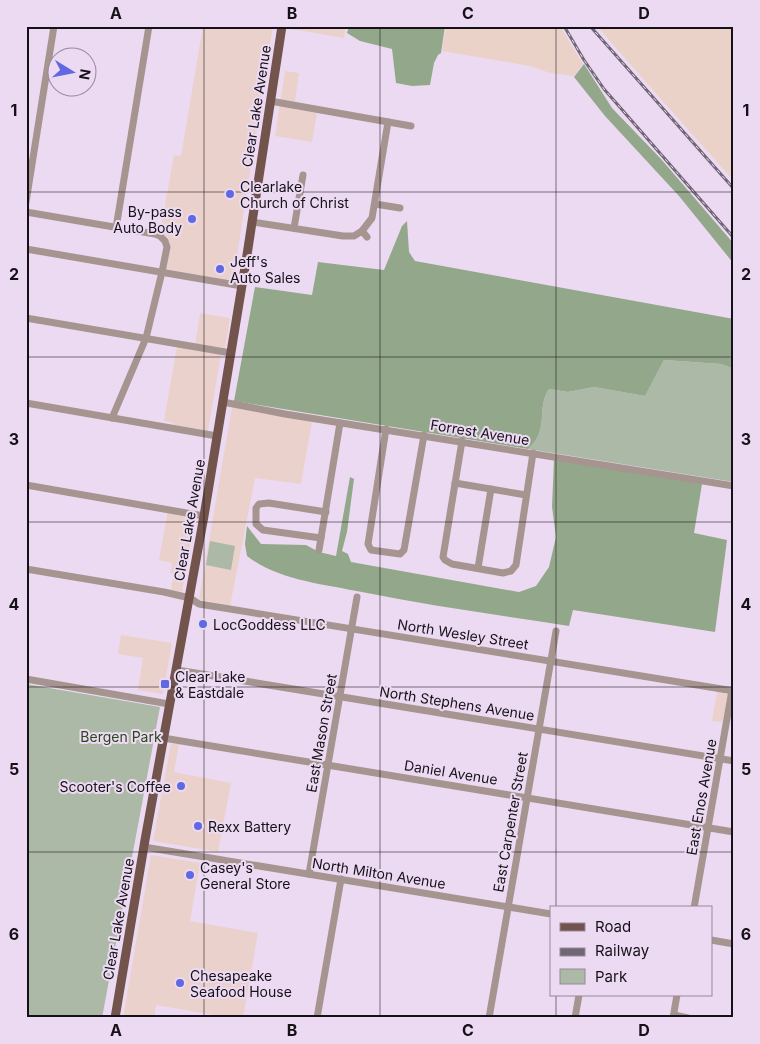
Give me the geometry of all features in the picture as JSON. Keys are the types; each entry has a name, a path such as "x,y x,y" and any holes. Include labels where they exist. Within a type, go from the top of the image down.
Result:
{"main road":[{"name":"Clear Lake Avenue","path":"115,1018 163,738 204,516 282,26"}],"street":[{"path":"26,202 54,26"},
{"path":"116,228 148,26"},
{"path":"270,101 410,126"},
{"path":"252,222 348,236 364,234 372,218 375,204 388,122"},
{"path":"294,228 303,176"},
{"path":"375,204 400,208"},
{"path":"26,212 155,234 163,238 166,247 162,272 146,338 112,418"},
{"path":"26,248 242,286"},
{"path":"26,318 231,353"},
{"name":"Forrest Avenue","path":"223,402 340,423 734,486"},
{"path":"26,403 217,436"},
{"path":"319,550 340,423"},
{"path":"386,429 368,544 371,550 400,554 404,550 424,435"},
{"path":"462,441 443,557 448,563 507,573 514,569 533,453"},
{"path":"455,483 526,495"},
{"path":"26,485 204,516"},
{"path":"478,568 491,489"},
{"path":"321,538 263,530 256,524 256,508 259,504 268,503 326,512"},
{"name":"North Wesley Street","path":"26,569 190,598 200,604 733,691"},
{"name":"East Mason Street","path":"308,874 357,596"},
{"name":"East Carpenter Street","path":"488,1018 556,631"},
{"name":"North Stephens Avenue","path":"177,670 734,761"},
{"path":"26,679 170,704"},
{"name":"East Enos Avenue","path":"694,906 733,691"},
{"name":"Daniel Avenue","path":"163,738 734,832"},
{"name":"North Milton Avenue","path":"144,847 550,914"},
{"path":"317,1018 341,880"},
{"path":"712,940 734,944"},
{"path":"575,1018 579,996"},
{"path":"678,996 674,1016 688,1018"}],"shaded area":[{"path":"203,26 273,26 233,281 166,269 170,245 167,236 160,233 174,155 181,156"},
{"path":"291,26 346,26 344,38 291,29"},
{"path":"446,26 560,26 583,64 574,76 550,73 530,66 442,51"},
{"path":"597,26 734,26 734,181 629,63"},
{"path":"285,71 299,73 294,109 317,113 312,142 275,136"},
{"path":"200,313 230,318 225,348 195,345"},
{"path":"177,346 221,355 208,431 164,421"},
{"path":"232,407 312,421 301,484 255,478 230,606 199,599"},
{"path":"168,511 195,517 182,592 171,590 174,574 170,573 172,563 159,560"},
{"path":"121,635 172,643 163,694 138,690 143,658 118,654"},
{"path":"717,692 728,694 723,722 712,721"},
{"path":"171,744 179,744 174,772 231,783 218,852 153,841"},
{"path":"151,855 200,863 190,921 258,933 243,1018 231,1018 156,1005 154,1018 123,1018"}],"green space":[{"path":"349,26 445,26 441,53 434,63 430,85 412,86 396,83 392,49 360,41 347,33"},
{"path":"584,64 612,108 661,159 734,244 734,264 679,196 605,116 574,77"},
{"path":"407,221 409,252 415,261 734,319 734,369 721,364 664,360 645,396 594,387 568,392 549,389 543,403 539,435 528,449 234,401 255,287 312,295 318,262 384,270 402,226"},
{"path":"664,360 721,364 734,369 734,482 528,449 539,435 543,403 549,389 568,392 594,387 645,396"},
{"path":"554,459 702,484 694,533 727,540 715,632 573,610 569,626 439,606 302,580 273,571 247,556 245,544 247,526 261,544 306,545 319,552 336,556 350,477 354,479 347,532 342,551 348,554 351,562 519,592 536,586 549,567 556,537 552,507"},
{"path":"210,541 235,546 231,570 206,565"},
{"name":"Bergen Park","path":"26,684 160,707 102,1018 26,1018"}],"railway":[{"path":"564,26 604,89 734,238"},
{"path":"590,26 734,189"}],"place":[{"name":"Clearlake Church of Christ","path":"230,194"},
{"name":"By-pass Auto Body","path":"192,219"},
{"name":"Jeff's Auto Sales","path":"220,269"},
{"name":"LocGoddess LLC","path":"203,624"},
{"name":"Clear Lake & Eastdale","path":"165,684"},
{"name":"Scooter's Coffee","path":"181,786"},
{"name":"Rexx Battery","path":"198,826"},
{"name":"Casey's General Store","path":"190,875"},
{"name":"Chesapeake Seafood House","path":"180,983"}]}
